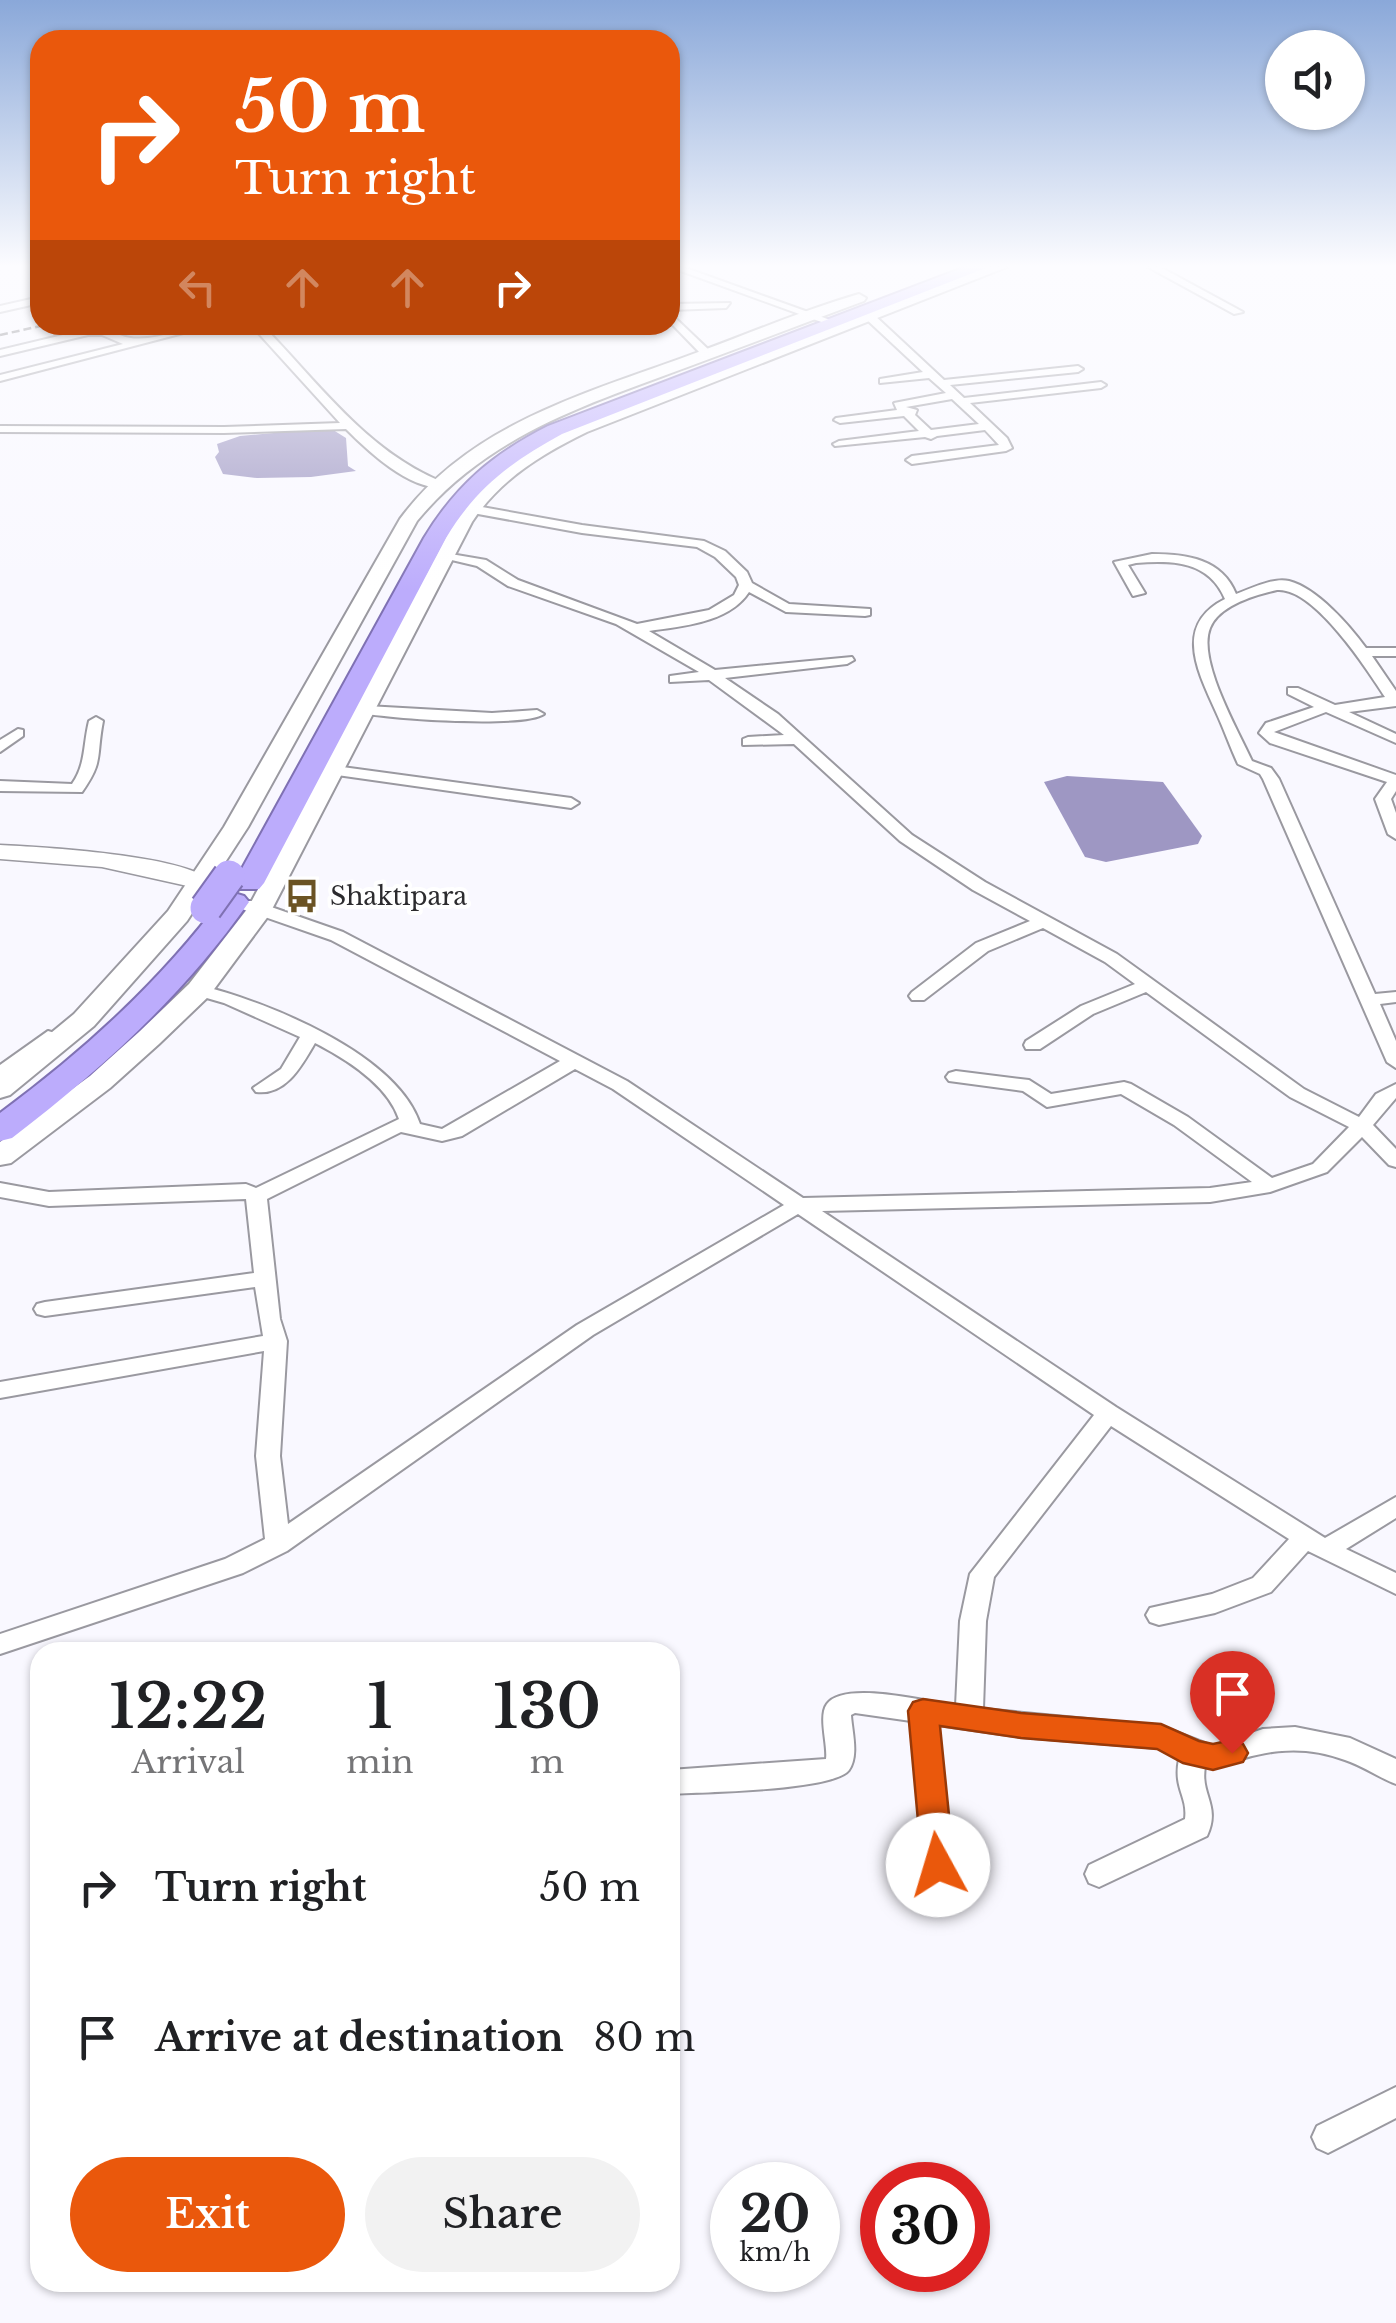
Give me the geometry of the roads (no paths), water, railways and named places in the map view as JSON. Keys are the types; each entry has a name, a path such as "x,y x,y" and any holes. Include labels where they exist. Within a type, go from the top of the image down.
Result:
{"highway":[{"path":"0,1106 50,1079 132,1022 186,966 249,883 440,502 477,466 510,444 623,393 672,375"},
{"path":"0,1130 50,1079"}],"main road":[{"path":"0,1089 51,1050 107,996 178,916 409,519 438,485 505,436 654,375"},
{"path":"0,1156 100,1082 199,990 260,910 471,508 504,474 561,438 702,375"}],"street":[{"path":"306,375 348,426 397,464 438,485"},
{"path":"912,460 1006,448 1004,440 935,375"},
{"path":"884,381 978,375"},
{"path":"840,420 905,413 962,401 1101,386"},
{"path":"905,413 950,455"},
{"path":"0,429 348,426"},
{"path":"840,444 989,426"},
{"path":"471,508 582,529 700,544 720,554 746,584 786,608 865,612"},
{"path":"700,544 707,525"},
{"path":"1138,593 1119,563 1185,556 1221,580 1232,600"},
{"path":"446,557 480,563 513,582 616,620 712,675 797,738 906,838 979,886 1110,958 1296,1093 1379,1136 1396,1161"},
{"path":"635,629 713,613 742,596 746,584"},
{"path":"1396,834 1383,800 1395,782 1275,740 1266,733 1270,726 1330,709 1395,701 1366,652 1339,622 1291,587 1278,585 1214,610 1202,626 1198,648 1204,673 1244,760 1272,779 1396,1062"},
{"path":"616,620 658,610"},
{"path":"1366,652 1396,652"},
{"path":"675,678 847,660"},
{"path":"1293,691 1395,739"},
{"path":"367,710 480,717 536,714"},
{"path":"0,786 76,788 92,768 96,722"},
{"path":"0,747 18,733"},
{"path":"748,742 797,738"},
{"path":"336,771 571,803"},
{"path":"0,852 110,859 158,868 201,882 260,910 337,936 620,1085 1108,1413 1315,1544 1396,1584"},
{"path":"918,996 982,947 1045,921"},
{"path":"1033,1045 1086,1010 1147,984"},
{"path":"199,990 334,1042 390,1090 407,1109 411,1126"},
{"path":"0,1074 88,1004 107,996"},
{"path":"1370,1000 1396,997"},
{"path":"263,1088 288,1073 311,1035"},
{"path":"256,1196 388,1130 411,1126 442,1135 455,1132 574,1061"},
{"path":"956,1077 1034,1088 1047,1102 1124,1088 1181,1121 1270,1186"},
{"path":"1379,1136 1383,1098 1396,1090"},
{"path":"0,1644 234,1566 278,1544 585,1330 799,1205 1210,1195 1270,1186 1320,1168 1379,1136"},
{"path":"0,1190 49,1199 246,1191 256,1196"},
{"path":"256,1196 264,1279 276,1341 268,1456 278,1544"},
{"path":"46,1309 264,1279"},
{"path":"0,1390 276,1341"},
{"path":"969,1716 972,1621 982,1574 1108,1413"},
{"path":"1158,1615 1215,1603 1262,1585 1315,1544 1396,1506"},
{"path":"680,1781 817,1773 835,1766 841,1759 840,1706 852,1702 1021,1726 1161,1736 1194,1754 1213,1757 1263,1740 1295,1738 1350,1749 1396,1772"},
{"path":"923,1711 938,1865"},
{"path":"1099,1874 1197,1827 1201,1813 1189,1780 1194,1754"},
{"path":"1328,2137 1396,2102"}],"place":[{"name":"Shaktipara","path":"302,896"}]}
